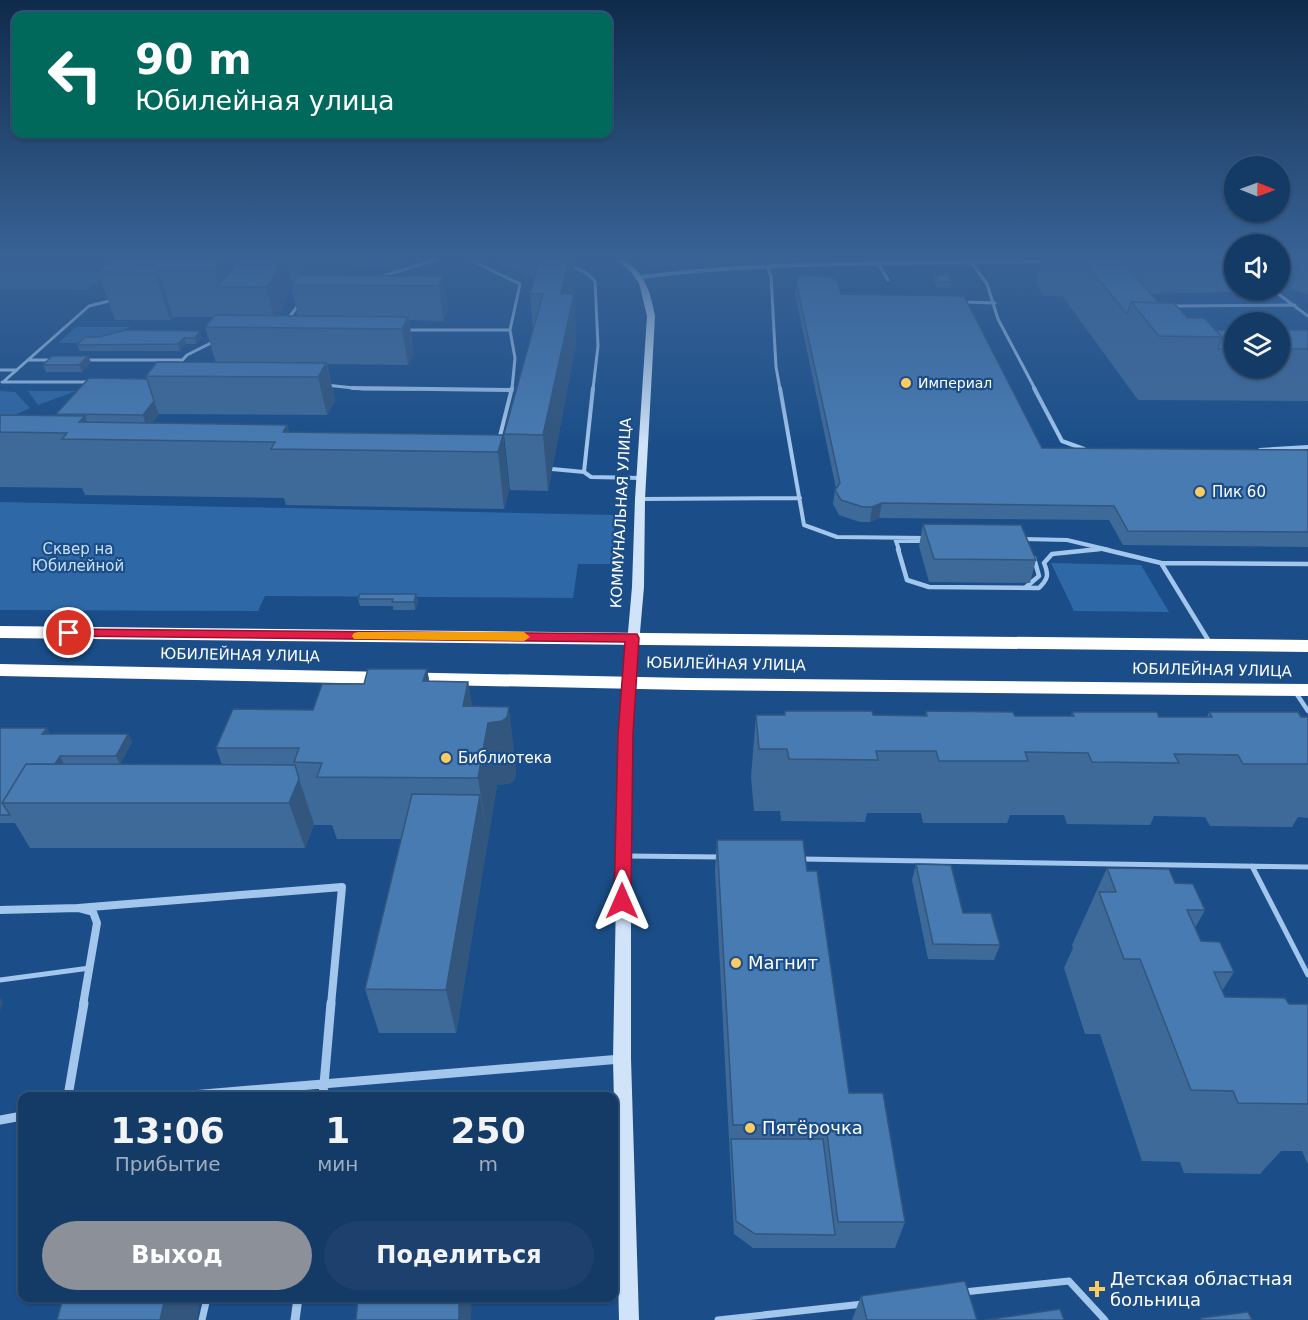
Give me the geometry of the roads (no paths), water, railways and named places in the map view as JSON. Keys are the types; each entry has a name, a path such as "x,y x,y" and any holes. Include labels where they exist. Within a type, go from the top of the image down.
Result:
{"highway":[{"name":"ЮБИЛЕЙНАЯ УЛИЦА","path":"0,632 1308,646"},
{"name":"ЮБИЛЕЙНАЯ УЛИЦА","path":"2,673 1301,690"}],"main road":[{"name":"КОММУНАЛЬНАЯ УЛИЦА","path":"629,1320 622,1059 623,856 628,682 638,587 640,499 651,322"}],"street":[{"path":"0,910 78,908 342,887 323,1092"},
{"path":"69,1092 96,922 93,912 78,908"},
{"path":"254,1092 324,1083 622,1059"},
{"path":"0,1120 18,1117"},
{"path":"295,1320 297,1302"}],"lane":[{"path":"1,383 72,322"},
{"path":"498,445 512,390 515,358 510,330 512,322"},
{"path":"584,472 598,346 597,322"},
{"path":"774,322 776,367 804,525 837,537 930,540 896,539"},
{"path":"999,322 1062,441 1082,449 1094,449"},
{"path":"395,330 510,330"},
{"path":"170,375 187,355 217,340"},
{"path":"29,360 64,360"},
{"path":"76,360 183,360"},
{"path":"0,370 17,370"},
{"path":"1,383 101,382"},
{"path":"321,384 363,389 512,390"},
{"path":"1258,450 1308,447"},
{"path":"552,469 584,472 591,477 642,478"},
{"path":"640,499 800,498"},
{"path":"896,539 908,580 929,587 1039,588 1047,580 1048,572 1044,563 1047,557 1052,554 1102,548"},
{"path":"1022,539 1067,540 1161,563 1308,564"},
{"path":"1025,588 1033,584 1039,576 1037,563 1030,552"},
{"path":"1161,563 1211,645"},
{"path":"1301,690 1308,711"},
{"path":"623,856 726,857"},
{"path":"797,859 1308,867"},
{"path":"1143,864 1147,874"},
{"path":"1252,866 1308,975"},
{"path":"0,980 90,968"},
{"path":"953,1294 1069,1281 1106,1320"},
{"path":"202,1320 206,1302"},
{"path":"718,1320 744,1319 871,1303"}],"place":[{"name":"Империал","path":"906,383"},
{"name":"Пик 60","path":"1200,492"},
{"name":"Библиотека","path":"446,758"},
{"name":"Магнит","path":"736,963"},
{"name":"Пятёрочка","path":"750,1128"},
{"name":"Детская областная больница","path":"1097,1289"}],"park label":[{"name":"Сквер на Юбилейной","path":"78,558"}]}
